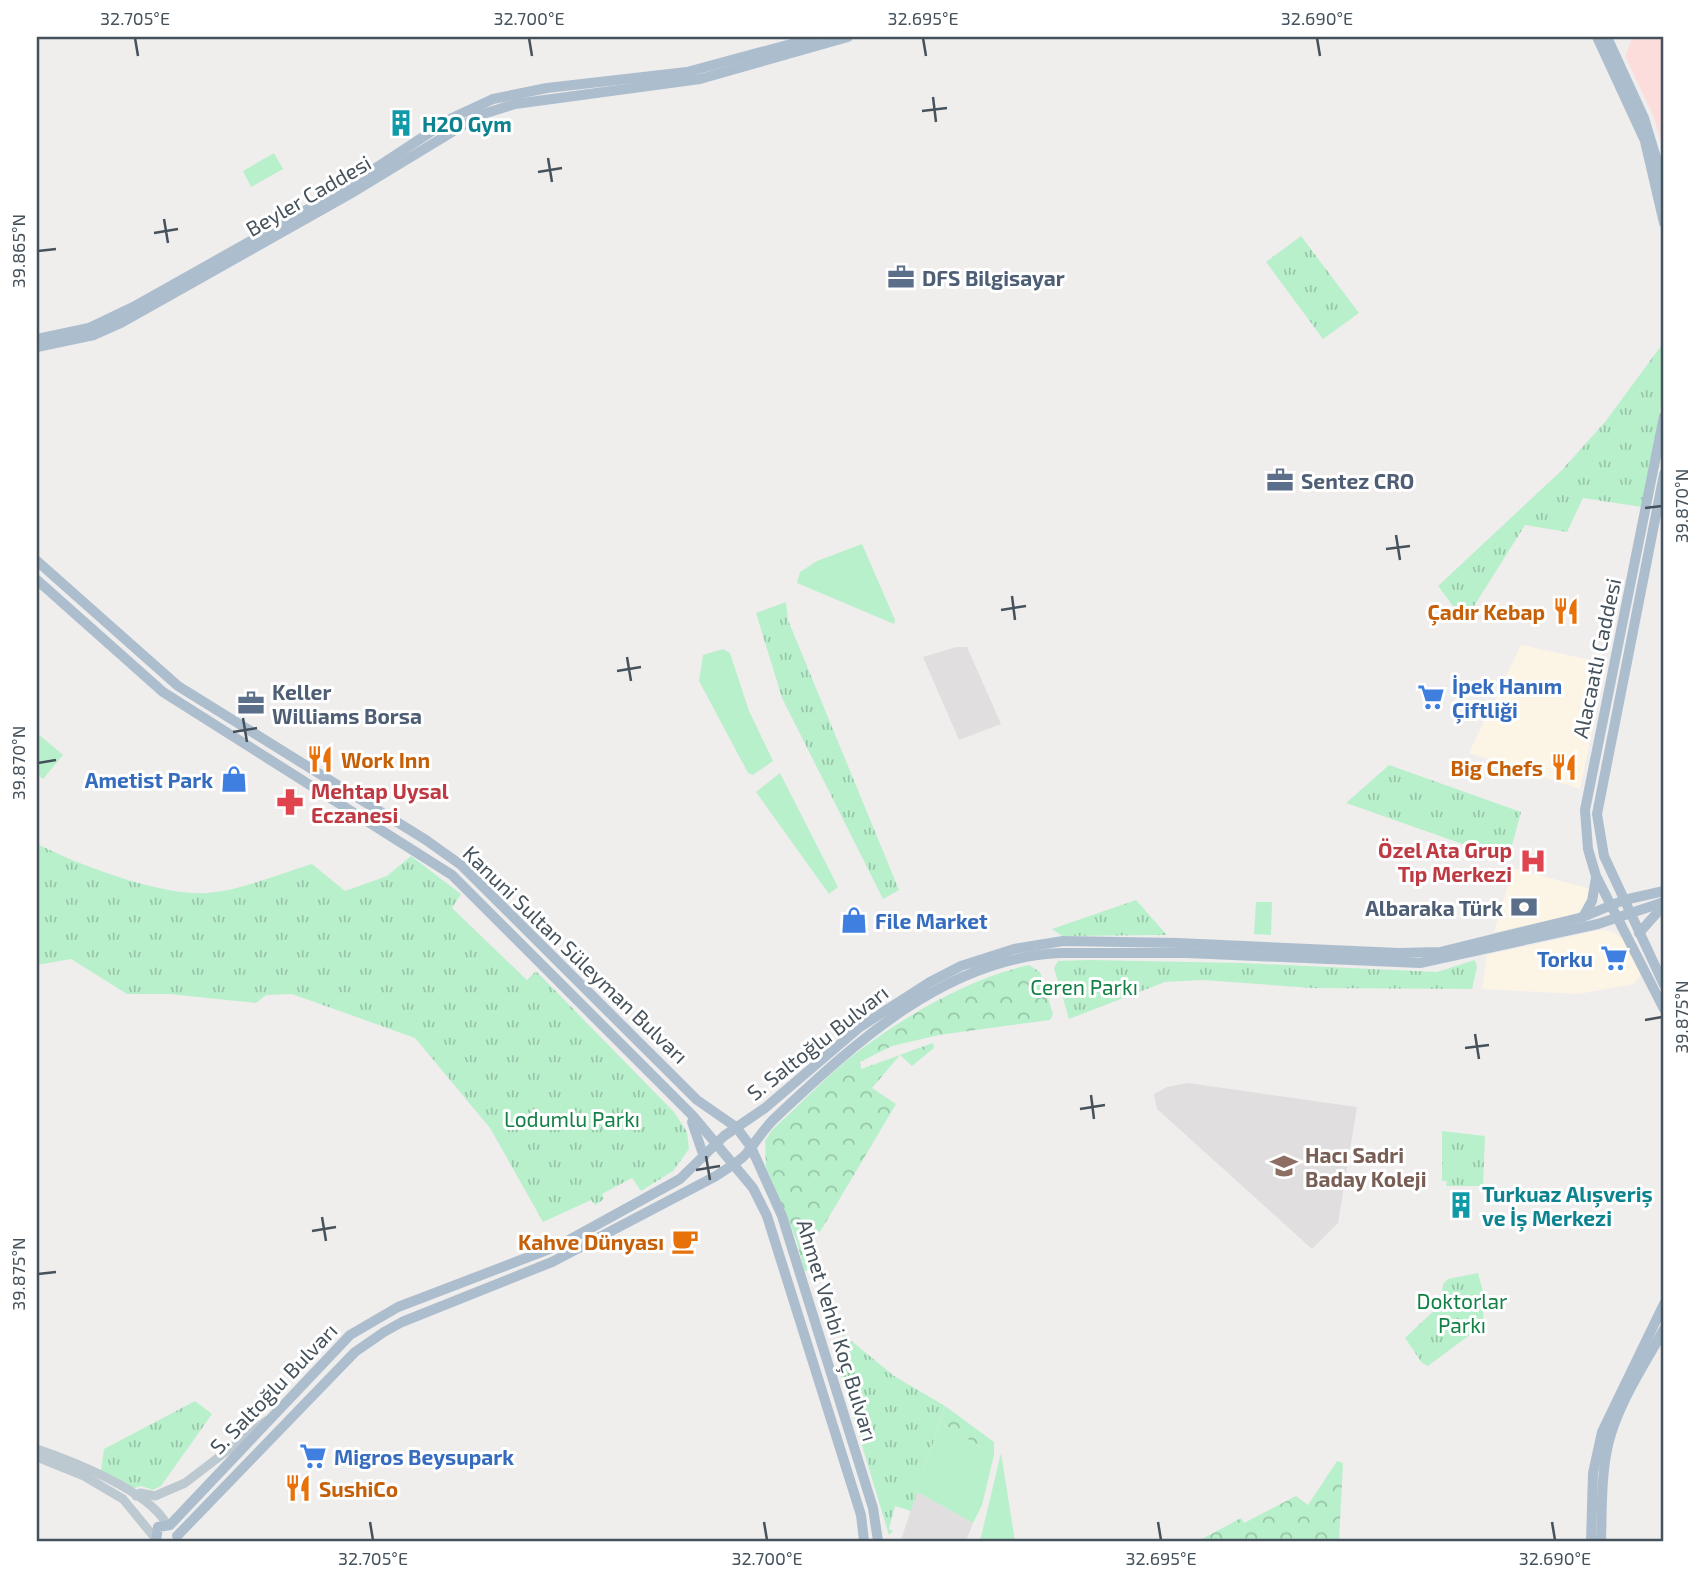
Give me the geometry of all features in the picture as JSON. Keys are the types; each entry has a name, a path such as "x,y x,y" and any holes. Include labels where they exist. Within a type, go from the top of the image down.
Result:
{"main road":[{"name":"Beyler Caddesi","path":"799,46 817,37"},
{"name":"Beyler Caddesi","path":"37,347 94,335 121,323 380,170 457,127 501,108 700,79 799,46 848,37"},
{"path":"1597,37 1645,141 1663,223"},
{"path":"1607,37 1644,118 1664,184"},
{"name":"Beyler Caddesi","path":"37,339 102,323 344,193"},
{"name":"Alacaatlı Caddesi","path":"1664,416 1587,798 1586,837 1596,876 1664,1009"},
{"name":"Alacaatlı Caddesi","path":"1664,474 1597,814 1604,856 1664,985"},
{"name":"Kanuni Sultan Süleyman Bulvarı","path":"37,561 178,687 426,840 461,865 697,1100 736,1128 743,1137"},
{"name":"Kanuni Sultan Süleyman Bulvarı","path":"37,580 163,692 453,875 684,1107 722,1155"},
{"path":"1583,917 1594,896 1596,876"},
{"name":"S. Saltoğlu Bulvarı","path":"155,1539 158,1527 168,1525 327,1357 376,1318 560,1245 680,1179 715,1144 765,1108 831,1051 894,1004 961,966 1014,949 1083,941 1426,953 1491,941 1583,917 1624,900 1664,891"},
{"path":"1639,933 1664,904"},
{"name":"S. Saltoğlu Bulvarı","path":"168,1525 177,1538 355,1352 402,1322 552,1262 731,1165 751,1147 772,1120 871,1033 948,985 1013,960 1049,953 1420,962 1508,946 1664,904"},
{"path":"684,1107 697,1130 704,1157"},
{"name":"Ahmet Vehbi Koç Bulvarı","path":"743,1137 751,1147 785,1223 801,1269 873,1508 877,1541"},
{"name":"Ahmet Vehbi Koç Bulvarı","path":"722,1155 757,1194 775,1238 861,1515 864,1541"},
{"path":"1591,1541 1593,1473 1602,1432 1663,1311"},
{"path":"1601,1541 1604,1473 1611,1436 1623,1405 1664,1329"}],"street":[{"path":"136,1496 140,1493 155,1496 185,1483 273,1416"},
{"path":"37,1448 128,1502 155,1539"},
{"path":"37,1457 62,1462 136,1496 162,1516 168,1525"}],"shaded area":[{"path":"1633,37 1664,37 1664,153 1654,117 1625,56"},
{"path":"1521,645 1600,662 1605,669 1580,789 1469,753"},
{"path":"956,647 967,647 1001,724 959,740 923,657"},
{"path":"1513,868 1590,889 1583,908 1576,915 1494,932"},
{"path":"1600,930 1611,931 1625,940 1643,971 1634,984 1578,994 1482,989 1487,955"},
{"name":"Hacı Sadri Baday Koleji","path":"1188,1083 1357,1107 1338,1223 1312,1249 1157,1109 1154,1094 1167,1087"},
{"path":"917,1492 973,1523 966,1541 901,1540"}],"green space":[{"path":"274,153 283,169 251,187 243,171"},
{"path":"1301,236 1359,313 1323,339 1266,262"},
{"path":"1664,342 1664,389 1642,507 1583,498 1567,532 1525,525 1469,614 1462,618 1438,586 1561,471 1605,422"},
{"path":"862,544 895,620 894,624 797,583 800,572 817,561"},
{"path":"786,602 788,620 899,890 883,899 782,698 756,613"},
{"path":"723,649 730,653 749,711 773,761 753,775 748,773 699,681 703,655"},
{"path":"37,733 63,755 43,779 37,774"},
{"path":"1389,765 1521,812 1508,860 1346,803"},
{"path":"780,773 838,887 829,894 756,792"},
{"name":"Lodumlu Parkı","path":"37,844 120,877 188,893 234,889 312,864 345,891 387,876 411,856 461,894 452,908 527,980 536,971 674,1112 687,1132 689,1149 673,1171 641,1191 632,1178 602,1194 604,1199 595,1205 591,1200 543,1222 490,1128 415,1038 292,994 266,995 256,1003 169,994 127,994 71,959 37,965"},
{"path":"1136,900 1167,935 1062,936 1052,929"},
{"path":"1256,902 1272,902 1271,935 1254,934"},
{"name":"Ceren Parkı","path":"1475,960 1477,967 1472,989 1312,988 1203,980 1165,982 1069,1019 1054,968 1058,961 1242,963 1437,972"},
{"path":"1029,965 1040,972 1053,1014 1050,1020 939,1035 892,1046 860,1062 861,1069 933,1043 934,1048 912,1066 900,1055 872,1088 896,1104 820,1232 809,1227 806,1230 814,1269 804,1271 797,1242 766,1167 765,1141 772,1130 849,1059 899,1023 962,988"},
{"path":"1442,1131 1485,1136 1483,1186 1446,1186 1447,1181 1442,1181"},
{"name":"Doktorlar Parkı","path":"1478,1273 1484,1295 1483,1325 1428,1366 1422,1363 1405,1338 1441,1304 1443,1284 1448,1279"},
{"path":"843,1334 894,1376 945,1406 911,1511 895,1506 889,1529 893,1531 889,1535 838,1366"},
{"path":"195,1401 212,1414 161,1486 153,1490 141,1486 131,1489 101,1470 104,1449"},
{"path":"945,1406 994,1442 994,1455 940,1422"},
{"path":"940,1422 994,1455 982,1505 973,1523 917,1492"},
{"path":"1001,1453 1015,1541 980,1541"},
{"path":"1337,1461 1343,1463 1339,1541 1198,1541 1241,1518 1244,1523 1296,1496 1308,1505"}],"place":[{"name":"H2O Gym","path":"401,123"},
{"name":"DFS Bilgisayar","path":"901,277"},
{"name":"Sentez CRO","path":"1280,480"},
{"name":"Çadır Kebap","path":"1566,611"},
{"name":"İpek Hanım Çiftliği","path":"1431,697"},
{"name":"Keller Williams Borsa","path":"251,703"},
{"name":"Work Inn","path":"320,759"},
{"name":"Big Chefs","path":"1564,767"},
{"name":"Ametist Park","path":"234,779"},
{"name":"Mehtap Uysal Eczanesi","path":"290,802"},
{"name":"Özel Ata Grup Tıp Merkezi","path":"1533,861"},
{"name":"Albaraka Türk","path":"1524,907"},
{"name":"File Market","path":"854,920"},
{"name":"Torku","path":"1614,958"},
{"name":"Hacı Sadri Baday Koleji","path":"1284,1166"},
{"name":"Turkuaz Alışveriş ve İş Merkezi","path":"1461,1205"},
{"name":"Kahve Dünyası","path":"685,1241"},
{"name":"Migros Beysupark","path":"313,1456"},
{"name":"SushiCo","path":"298,1488"}]}
